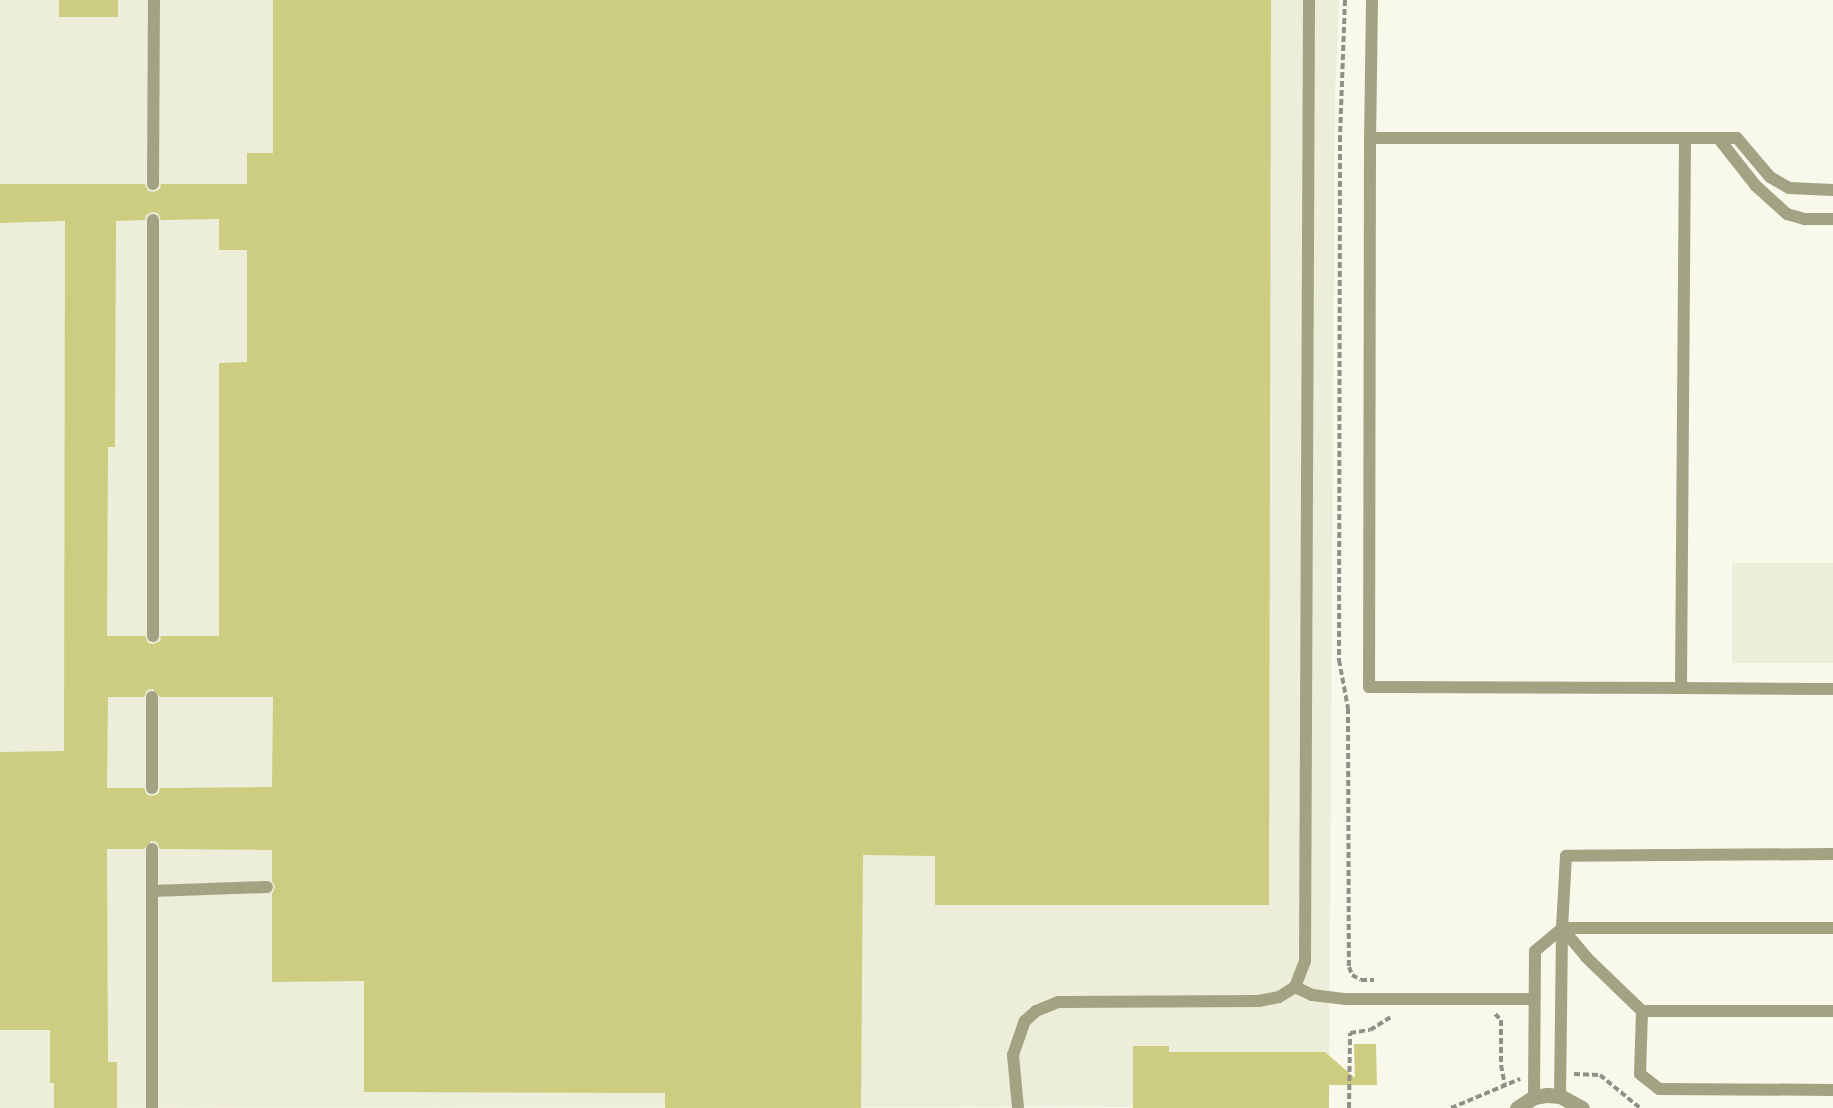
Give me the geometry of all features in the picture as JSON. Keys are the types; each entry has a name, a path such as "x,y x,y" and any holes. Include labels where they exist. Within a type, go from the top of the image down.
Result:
{"street":[{"path":"1517,1108 1534,1097 1560,1096 1582,1108"}],"lane":[{"path":"153,0 153,184"},
{"path":"1018,1108 1013,1055 1024,1021 1036,1011 1058,1002 1260,1001 1279,997 1295,987 1305,961 1309,0"},
{"path":"1372,0 1369,687 1833,689"},
{"path":"1370,138 1737,138 1770,177 1789,188 1833,190"},
{"path":"1681,688 1685,139"},
{"path":"1719,139 1756,186 1787,214 1805,219 1833,219"},
{"path":"153,220 153,636"},
{"path":"152,697 152,788"},
{"path":"152,849 152,1108"},
{"path":"1560,1096 1562,928 1566,856 1833,854"},
{"path":"152,891 267,887"},
{"path":"1562,928 1586,957 1642,1011 1833,1011"},
{"path":"1534,1097 1535,951 1562,928 1833,928"},
{"path":"1295,987 1312,995 1346,999 1534,999"},
{"path":"1642,1011 1640,1074 1659,1089 1833,1090"}],"path":[{"path":"1345,0 1340,136 1339,660 1348,708 1349,967 1352,975 1361,980 1380,981"},
{"path":"1349,1108 1350,1033 1370,1030 1398,1013 1400,999"},
{"path":"1486,1012 1493,1013 1501,1020 1501,1065 1505,1085"}],"shaded area":[{"path":"0,0 1339,0 1335,100 1329,1107 0,1108"},
{"path":"1732,563 1833,563 1833,663 1732,663"}],"building":[{"path":"59,0 118,0 118,17 59,17"},
{"path":"273,0 1271,0 1269,905 935,905 935,856 863,855 861,1108 665,1108 665,1093 364,1092 364,981 272,982 272,894 275,887 272,881 272,850 160,849 157,842 151,841 144,849 107,849 108,1062 117,1062 117,1108 54,1108 54,1083 50,1083 50,1030 0,1030 0,752 64,751 65,221 0,223 0,184 145,184 148,191 154,192 160,189 161,184 247,184 247,153 273,153","holes":["152,212 158,213 161,220 219,219 219,250 247,250 247,362 219,363 219,636 161,636 160,641 154,644 148,643 145,636 107,636 108,447 115,447 116,221 145,220 146,215","153,689 160,697 273,697 272,787 160,788 159,793 153,796 147,795 144,788 107,788 108,697 144,697 147,690"]},
{"path":"1354,1044 1376,1044 1377,1085 1329,1085 1329,1108 1133,1108 1133,1046 1169,1046 1169,1052 1325,1052 1355,1078"}]}
